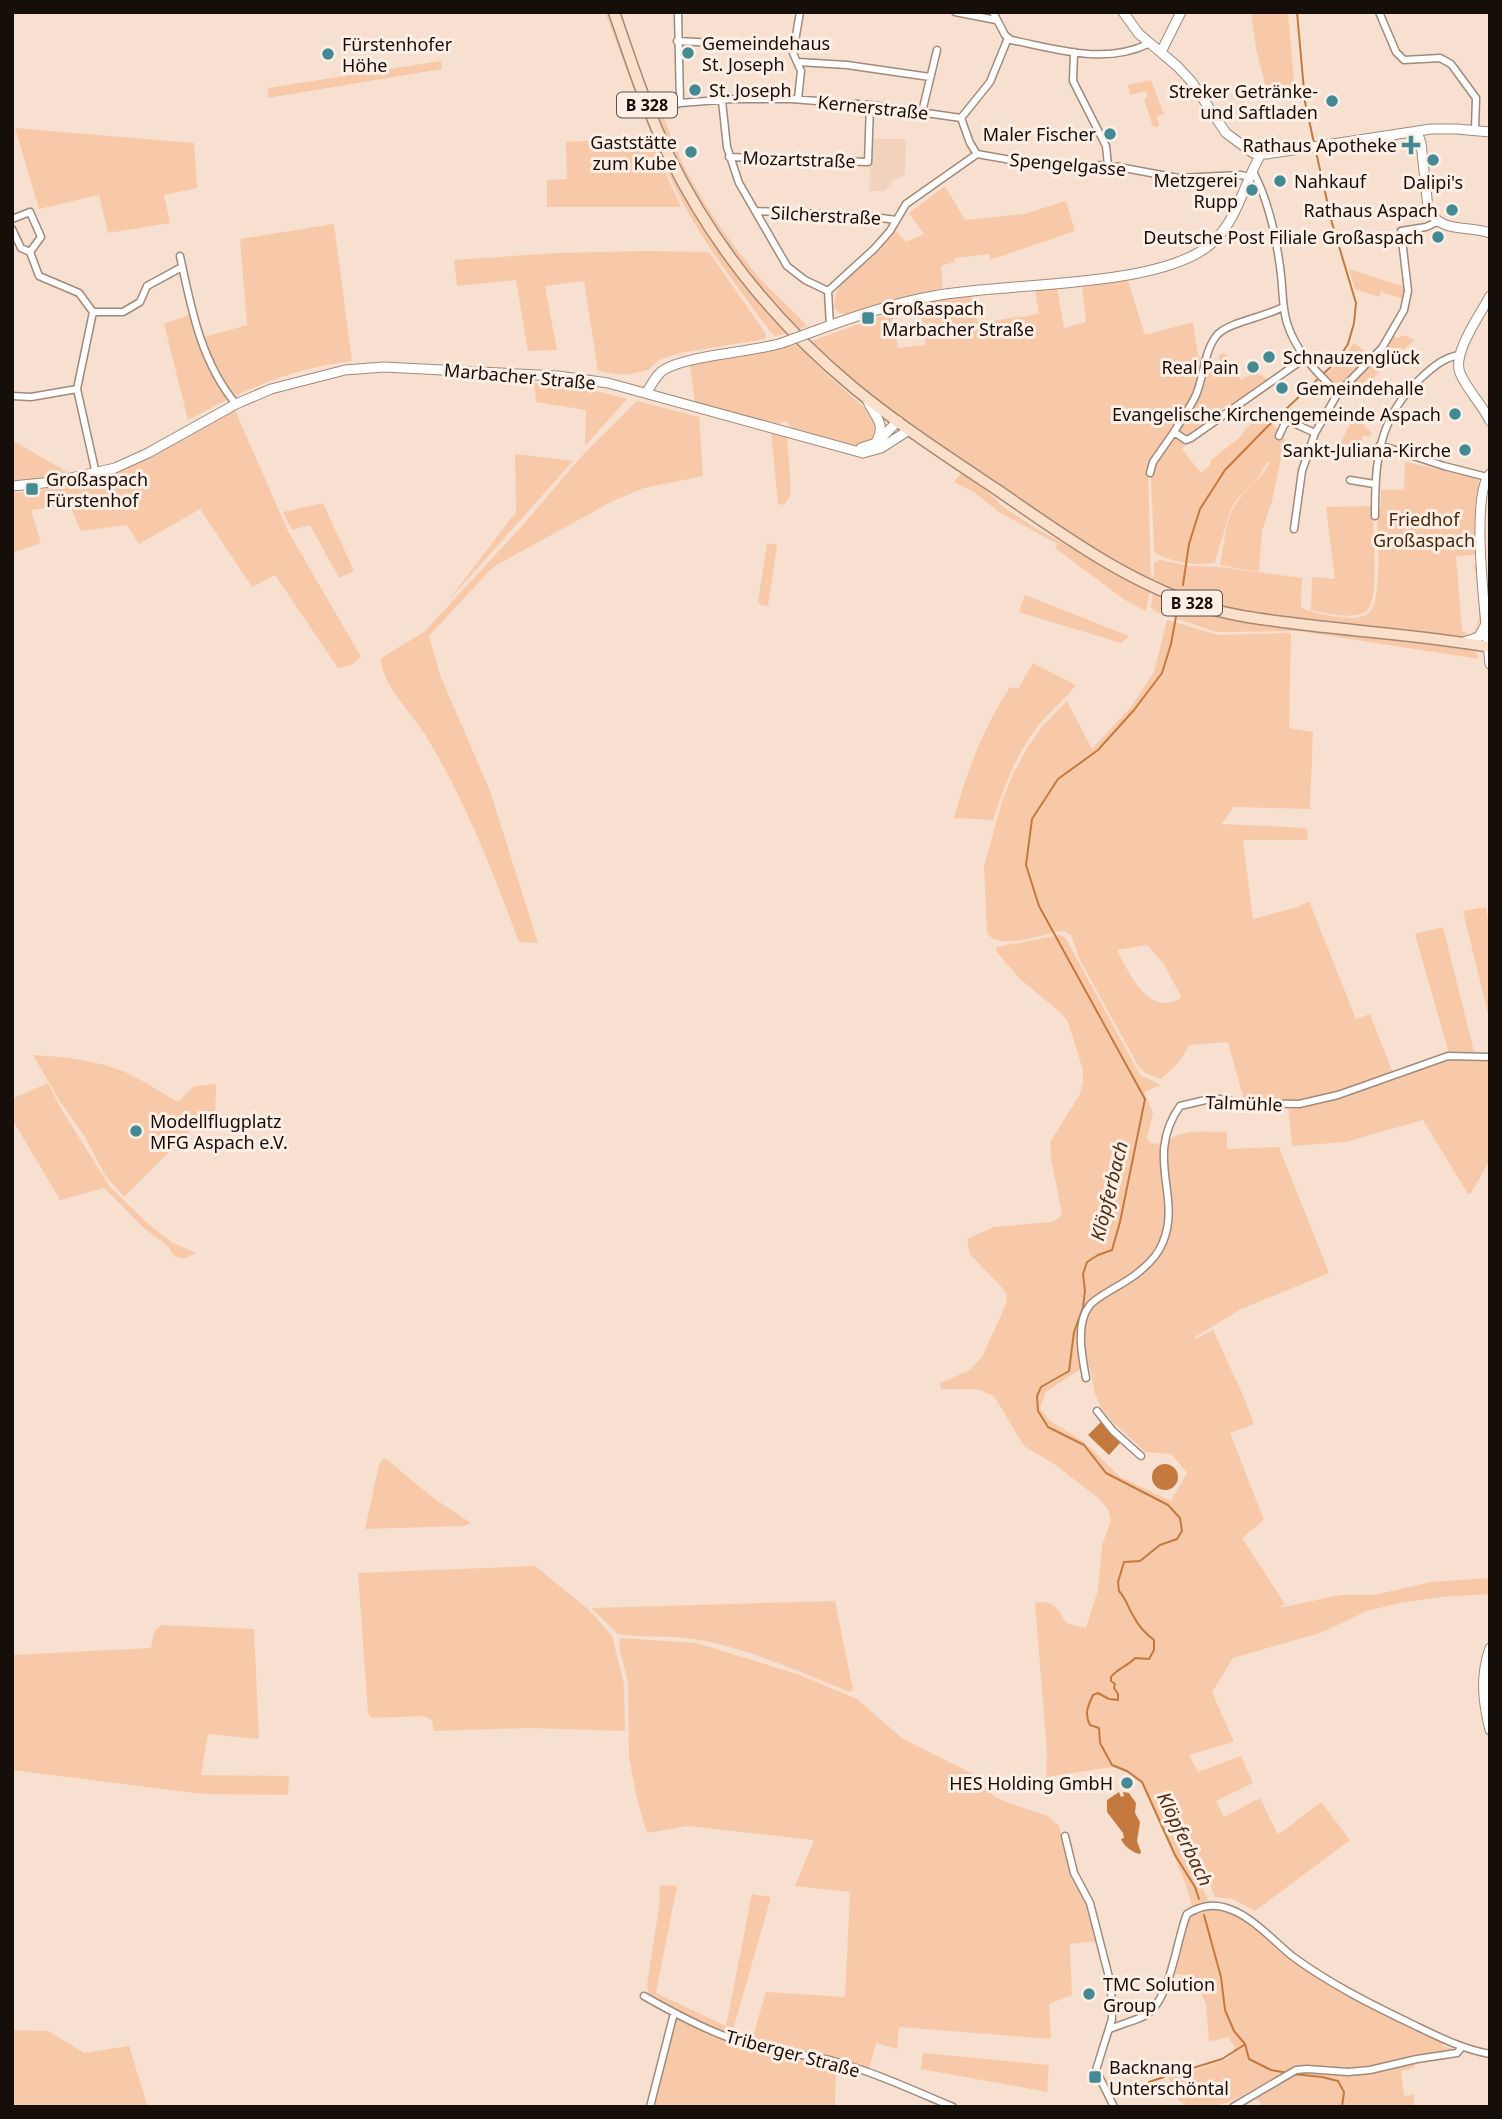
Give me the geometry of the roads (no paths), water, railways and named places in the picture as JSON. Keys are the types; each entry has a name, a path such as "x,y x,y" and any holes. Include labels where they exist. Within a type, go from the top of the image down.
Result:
{"main road":[{"name":"B 328","path":"614,12 658,132 689,194 713,233 741,272 780,318 824,362 909,430 1106,563 1167,593 1210,609 1256,618 1489,647"}],"street":[{"path":"678,12 680,103"},
{"path":"798,99 801,71 793,53 800,12"},
{"path":"955,12 994,16 1008,38 1074,52 1111,55 1136,50 1148,44"},
{"path":"1123,12 1148,44 1161,52 1191,81 1226,133 1245,149 1261,154 1445,129 1490,132"},
{"path":"1161,52 1181,12"},
{"path":"1379,12 1396,52 1404,60 1440,58 1451,64 1476,98 1475,130"},
{"path":"828,291 874,249 906,204 977,154 961,118 990,82 1008,38"},
{"path":"677,41 794,47"},
{"path":"922,112 937,50"},
{"path":"1074,52 1073,81 1106,146 1108,165"},
{"path":"798,62 847,65 930,77"},
{"name":"Kernerstraße","path":"661,110 680,103 733,99 798,99 870,104 961,118"},
{"path":"722,101 729,157 739,183 787,266 805,280 828,291"},
{"name":"Mozartstraße","path":"729,157 868,162 870,104"},
{"path":"1416,132 1421,144 1428,208 1437,222"},
{"name":"Spengelgasse","path":"977,154 1050,167 1108,165 1178,178 1250,174"},
{"path":"646,393 662,372 675,365 782,343 867,313 936,295 1090,281 1175,263 1215,241 1237,207 1261,154"},
{"path":"1250,174 1261,188 1269,217 1280,268 1283,307 1288,327 1305,358 1338,393"},
{"name":"Silcherstraße","path":"755,211 896,220"},
{"path":"12,219 30,212 41,237 30,252"},
{"path":"1294,529 1302,471 1315,433 1338,393 1382,348 1404,310 1408,291 1401,231 1426,227 1437,222 1490,233"},
{"path":"12,229 21,248 30,252 39,276 79,293 93,312 77,389 96,474"},
{"path":"180,256 195,325 209,362 236,404"},
{"path":"93,312 123,312 140,302 147,286 182,267"},
{"path":"828,291 830,326"},
{"path":"1490,296 1459,355 1460,372 1490,421"},
{"path":"1150,473 1153,462 1195,397 1210,349 1218,334 1238,323 1268,315 1283,307"},
{"path":"1375,516 1374,484 1380,445 1393,411 1407,391 1444,359 1459,355"},
{"path":"1174,432 1186,440 1191,438 1305,358"},
{"name":"Marbacher Straße","path":"12,486 96,474 116,468 236,404 271,389 345,370 384,368 558,376 608,383 850,449"},
{"path":"12,396 31,397 77,389"},
{"path":"867,399 870,409 881,423 881,433 876,443"},
{"path":"850,449 863,449 876,443 898,421"},
{"path":"1279,436 1284,425 1292,421 1315,433"},
{"path":"850,449 863,453 874,452 909,430"},
{"path":"1380,445 1444,466 1488,476 1482,491 1479,532 1490,664"},
{"path":"1350,480 1374,484"},
{"path":"1458,643 1479,638 1486,622"},
{"name":"Talmühle","path":"1086,1378 1082,1354 1083,1319 1091,1304 1130,1280 1154,1259 1164,1241 1168,1224 1163,1144 1167,1127 1180,1106 1214,1098 1241,1103 1299,1104 1338,1095 1448,1056 1490,1056"},
{"path":"1097,1411 1113,1432 1141,1456"},
{"path":"1490,1648 1485,1666 1483,1694 1490,1730"},
{"path":"1066,1836 1074,1873 1090,1903 1111,1985 1113,2002 1110,2029 1096,2070 1114,2107"},
{"path":"1110,2029 1146,2014 1155,2007 1164,1993 1186,1914 1198,1908 1213,1906 1236,1911 1293,1956 1370,2004 1462,2048 1490,2054"},
{"name":"Triberger Straße","path":"644,1996 674,2013 732,2039 758,2047 836,2062 953,2107"},
{"path":"650,2107 674,2013"},
{"path":"1233,2107 1274,2084 1289,2072 1307,2068 1348,2072 1370,2070 1457,2053 1462,2048"}],"waterway":[{"name":"Klöpferbach","path":"1297,12 1305,102 1314,143"},
{"name":"Klöpferbach","path":"1183,585 1189,544 1200,509 1225,470 1337,361 1348,344 1356,303 1332,223 1316,152"},
{"name":"Klöpferbach","path":"1177,611 1162,673 1134,710 1098,750 1058,779 1032,819 1026,865 1039,906 1145,1099 1112,1250 1087,1262 1083,1274 1083,1307 1074,1332 1069,1371 1041,1387 1037,1396 1038,1411 1048,1427 1084,1445 1106,1473 1168,1505 1180,1518 1182,1531 1177,1539 1160,1545 1140,1561 1124,1562 1118,1582 1119,1591 1138,1624 1154,1640 1154,1650 1149,1659 1135,1658 1114,1674 1111,1681 1115,1684 1118,1700 1098,1693 1093,1695 1087,1717 1090,1725 1099,1728 1100,1743 1112,1765 1127,1771 1142,1782 1175,1855 1195,1887 1199,1899"},
{"name":"Klöpferbach","path":"1204,1915 1221,1977 1225,2010 1234,2031 1245,2044 1249,2059 1271,2070 1288,2073"},
{"path":"1167,2076 1222,2059 1244,2045"},
{"name":"Klöpferbach","path":"1293,2074 1338,2081 1344,2092 1342,2107"},
{"path":"1149,2082 1164,2077"}],"place":[{"name":"Gemeindehaus St. Joseph","path":"688,53"},
{"name":"Fürstenhofer Höhe","path":"328,54"},
{"name":"St. Joseph","path":"695,90"},
{"name":"Streker Getränke- und Saftladen","path":"1332,101"},
{"name":"Maler Fischer","path":"1110,134"},
{"name":"Rathaus Apotheke","path":"1411,145"},
{"name":"Gaststätte zum Kube","path":"691,152"},
{"name":"Dalipi's","path":"1433,160"},
{"name":"Nahkauf","path":"1280,181"},
{"name":"Metzgerei Rupp","path":"1252,190"},
{"name":"Rathaus Aspach","path":"1452,210"},
{"name":"Deutsche Post Filiale Großaspach","path":"1438,237"},
{"name":"Großaspach Marbacher Straße","path":"868,318"},
{"name":"Schnauzenglück","path":"1269,357"},
{"name":"Real Pain","path":"1253,367"},
{"name":"Gemeindehalle","path":"1282,388"},
{"name":"Evangelische Kirchengemeinde Aspach","path":"1455,414"},
{"name":"Sankt-Juliana-Kirche","path":"1465,450"},
{"name":"Großaspach Fürstenhof","path":"32,489"},
{"name":"Modellflugplatz MFG Aspach e.V.","path":"136,1131"},
{"name":"HES Holding GmbH","path":"1127,1783"},
{"name":"TMC Solution Group","path":"1089,1994"},
{"name":"Backnang Unterschöntal","path":"1095,2077"}],"park label":[{"name":"Friedhof Großaspach","path":"1424,529"}]}
